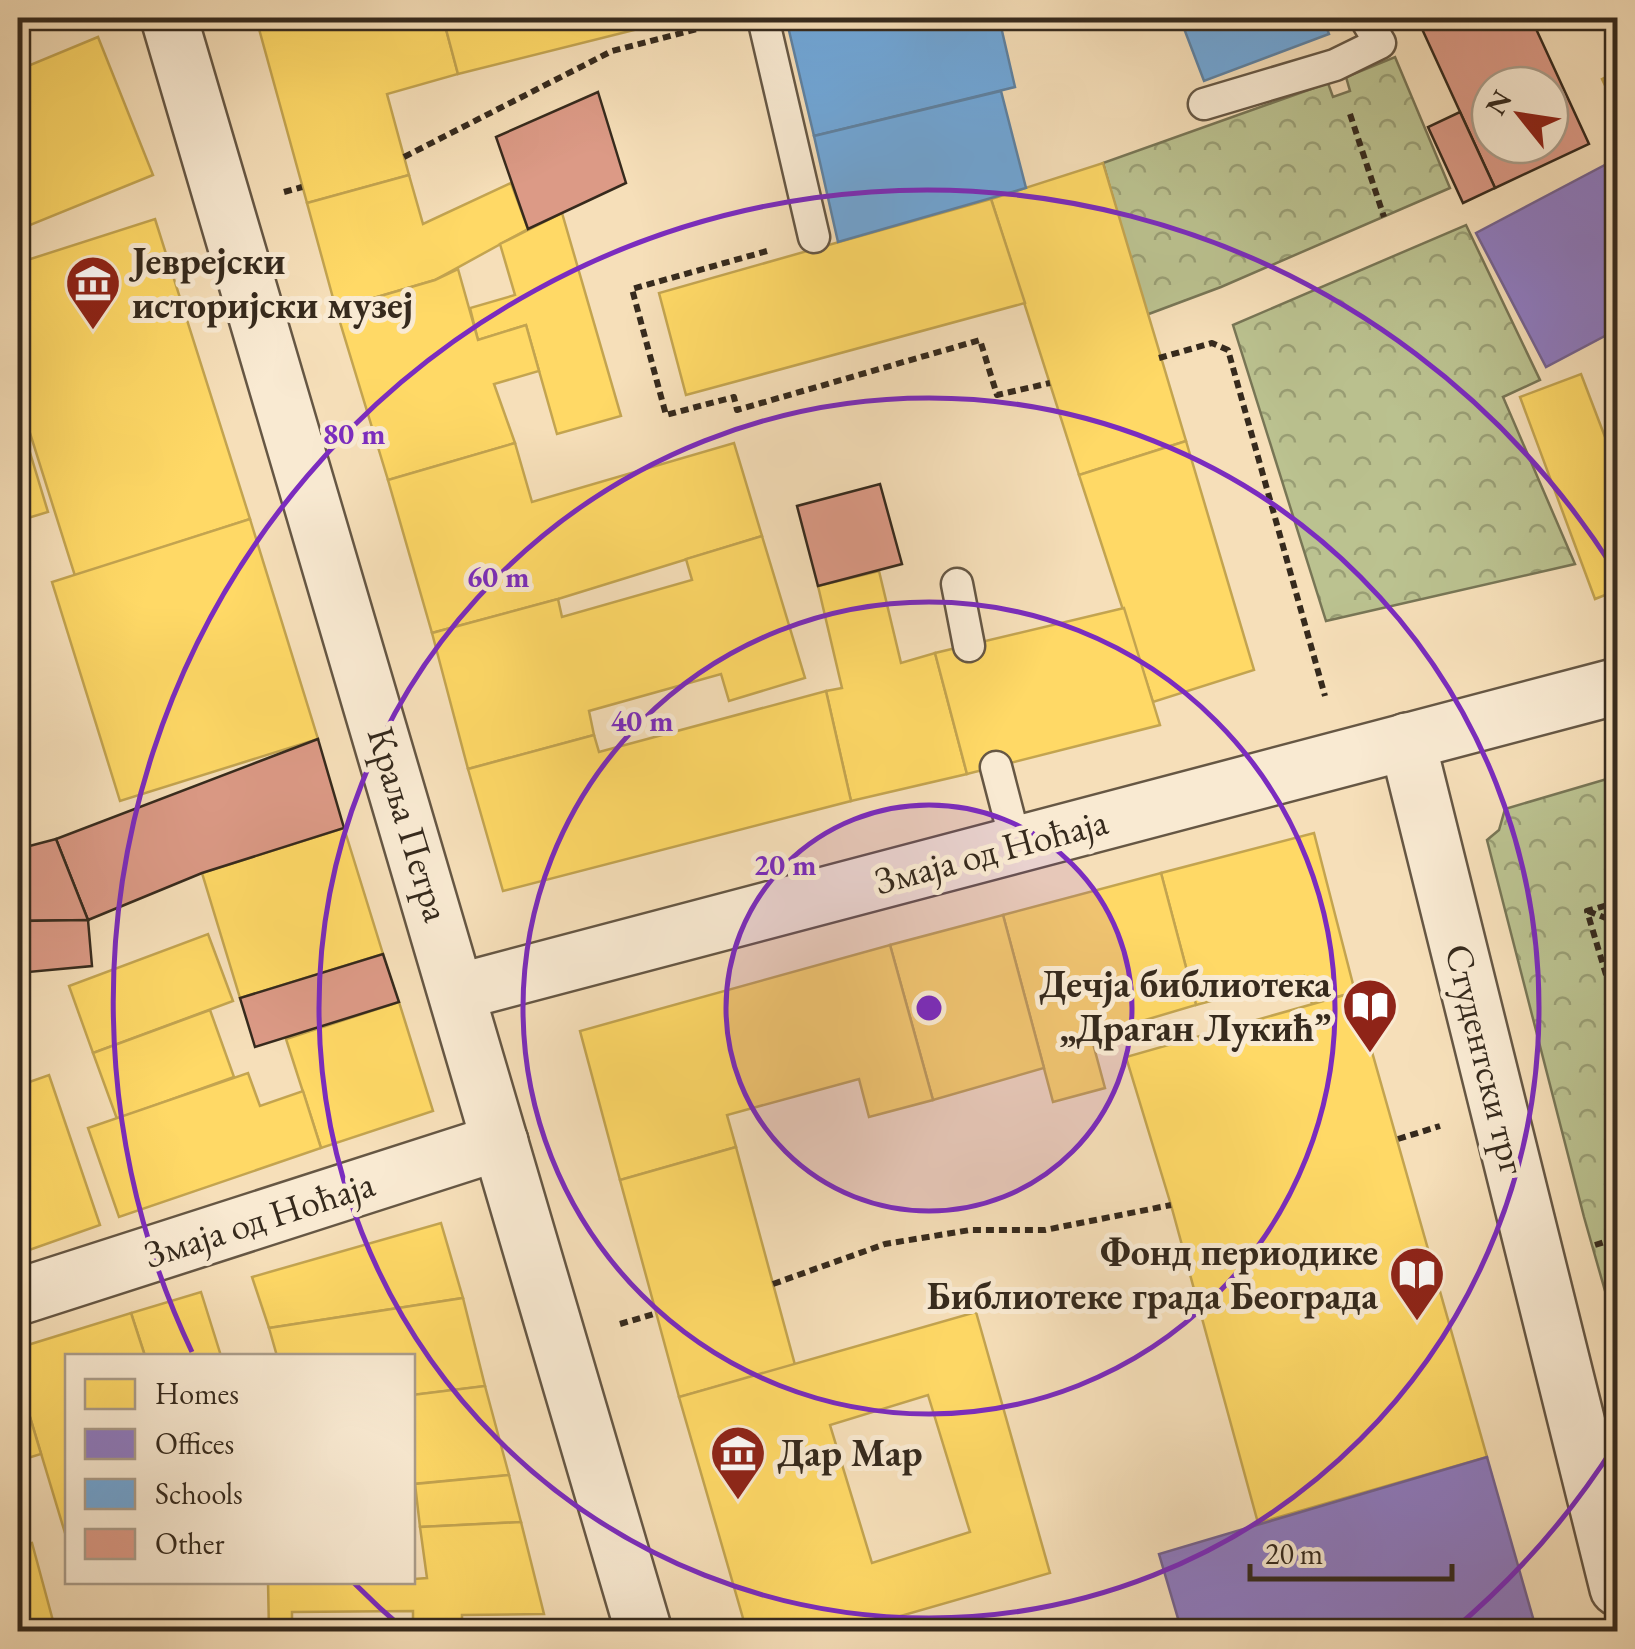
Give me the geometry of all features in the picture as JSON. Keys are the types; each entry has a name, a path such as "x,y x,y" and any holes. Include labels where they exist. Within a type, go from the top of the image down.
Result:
{"street":[{"name":"Краља Петра","path":"169,18 644,1632"},
{"path":"1407,741 1618,686"},
{"name":"Змаја од Ноћаја","path":"458,992 1407,741"},
{"name":"Студентски трг","path":"1407,741 1618,1588"},
{"name":"Змаја од Ноћаја","path":"18,1297 500,1142"}],"lane":[{"path":"763,18 814,238"},
{"path":"1204,104 1335,65 1380,43 1365,18"},
{"path":"956,584 970,646"},
{"path":"996,767 1016,844"}],"path":[{"path":"404,158 612,51 723,22"},
{"path":"1349,110 1384,217"},
{"path":"814,238 632,289 666,414 734,397 738,410 980,340 997,395 1050,383"},
{"path":"1159,358 1212,343 1228,350 1325,696"},
{"path":"1587,911 1618,902"},
{"path":"1587,911 1618,924"},
{"path":"1587,911 1618,1015"},
{"path":"773,1284 885,1244 970,1230 1045,1230 1170,1205"}],"green space":[{"path":"1395,57 1450,188 1221,287 1146,315 1103,163 1328,83 1333,97 1350,91 1346,77"},
{"path":"1466,225 1540,380 1503,397 1575,564 1326,621 1233,325"},
{"path":"1618,776 1617,1333 1487,840 1499,830 1505,809"}],"building: Homes":[{"path":"256,18 443,18 458,74 387,94 409,175 307,203"},
{"path":"443,18 682,18 458,74"},
{"path":"98,37 153,175 18,230 18,70"},
{"path":"1618,71 1618,113 1602,79"},
{"path":"1103,163 1186,441 1079,475 991,199"},
{"path":"409,175 423,224 511,183 528,229 435,280 336,309 307,203"},
{"path":"991,199 1025,303 686,395 659,293"},
{"path":"562,213 621,416 557,434 526,325 478,340 470,308 515,295 500,244"},
{"path":"155,219 250,519 75,576 18,395 18,263"},
{"path":"458,269 478,340 526,325 539,371 494,384 515,443 388,480 336,309 435,280"},
{"path":"1581,374 1618,471 1618,590 1595,599 1520,397"},
{"path":"18,413 48,512 18,521"},
{"path":"1186,441 1254,670 1153,702 1079,475"},
{"path":"515,443 532,502 734,443 762,536 432,633 388,480"},
{"path":"250,519 318,739 120,801 52,582"},
{"path":"762,536 805,678 729,701 721,674 589,711 594,735 468,769 432,633 558,599 562,617 692,580 686,559"},
{"path":"879,571 901,663 935,653 967,774 851,801 826,691 842,688 818,586"},
{"path":"1124,608 1160,725 967,774 935,653"},
{"path":"826,691 851,801 503,891 468,769 594,735 599,752"},
{"path":"344,828 383,954 240,998 202,873"},
{"path":"1314,833 1355,992 1312,1004 1304,976 1196,1005 1161,873"},
{"path":"1161,873 1196,1005 1091,1036 1105,1088 1053,1102 1003,915"},
{"path":"1003,915 1044,1068 933,1100 890,945"},
{"path":"208,934 233,1001 93,1053 69,986"},
{"path":"890,945 933,1100 869,1117 859,1079 727,1115 736,1147 620,1180 580,1031"},
{"path":"1355,992 1487,1457 1258,1523 1126,1057"},
{"path":"399,1002 433,1111 321,1148 286,1039"},
{"path":"210,1010 234,1077 117,1119 93,1053"},
{"path":"248,1073 260,1106 303,1091 321,1148 119,1217 88,1128"},
{"path":"49,1075 100,1225 18,1254 18,1086"},
{"path":"736,1147 795,1365 679,1397 620,1180"},
{"path":"441,1223 463,1298 269,1328 252,1277"},
{"path":"201,1292 220,1354 144,1354 131,1313"},
{"path":"463,1298 485,1386 415,1395 415,1354 276,1354 269,1328"},
{"path":"976,1312 1050,1573 845,1632 747,1632 679,1397","holes":["928,1395 970,1532 872,1563 830,1425"]},
{"path":"131,1313 144,1354 65,1354 65,1533 18,1377 18,1348"},
{"path":"18,1377 41,1454 18,1461"},
{"path":"485,1386 509,1475 415,1484 415,1395"},
{"path":"509,1475 521,1522 420,1527 415,1484"},
{"path":"521,1522 544,1614 462,1615 462,1632 413,1632 413,1611 292,1612 292,1632 269,1632 268,1584 415,1584 415,1579 427,1578 420,1527"},
{"path":"32,1543 56,1632 18,1632 18,1546"}],"building: Offices":[{"path":"1618,158 1618,329 1546,367 1476,233"},
{"path":"1487,1457 1537,1632 1182,1632 1159,1554"}],"building: Schools":[{"path":"786,18 999,18 1015,87 814,136"},
{"path":"1180,18 1323,18 1329,34 1204,81"},
{"path":"1001,91 1026,188 838,242 814,136"}],"building: Other":[{"path":"1417,18 1531,18 1553,65 1470,65 1470,134"},
{"path":"598,92 626,183 528,229 496,137"},
{"path":"1570,103 1589,144 1570,153"},
{"path":"1460,112 1470,134 1470,165 1484,165 1495,188 1463,203 1428,127"},
{"path":"1484,165 1544,165 1495,188"},
{"path":"880,484 902,564 818,586 797,506"},
{"path":"318,739 344,828 202,873 88,920 56,839"},
{"path":"56,839 88,920 18,921 18,849"},
{"path":"88,920 92,966 18,973 18,921"},
{"path":"383,954 399,1002 255,1047 240,998"}],"place":[{"name":"Јеврејски историјски музеј","path":"93,332"},
{"name":"Дечја библиотека „Драган Лукић”","path":"1370,1055"},
{"name":"Фонд периодике Библиотеке града Београда","path":"1417,1323"},
{"name":"Дар Мар","path":"738,1502"}]}
